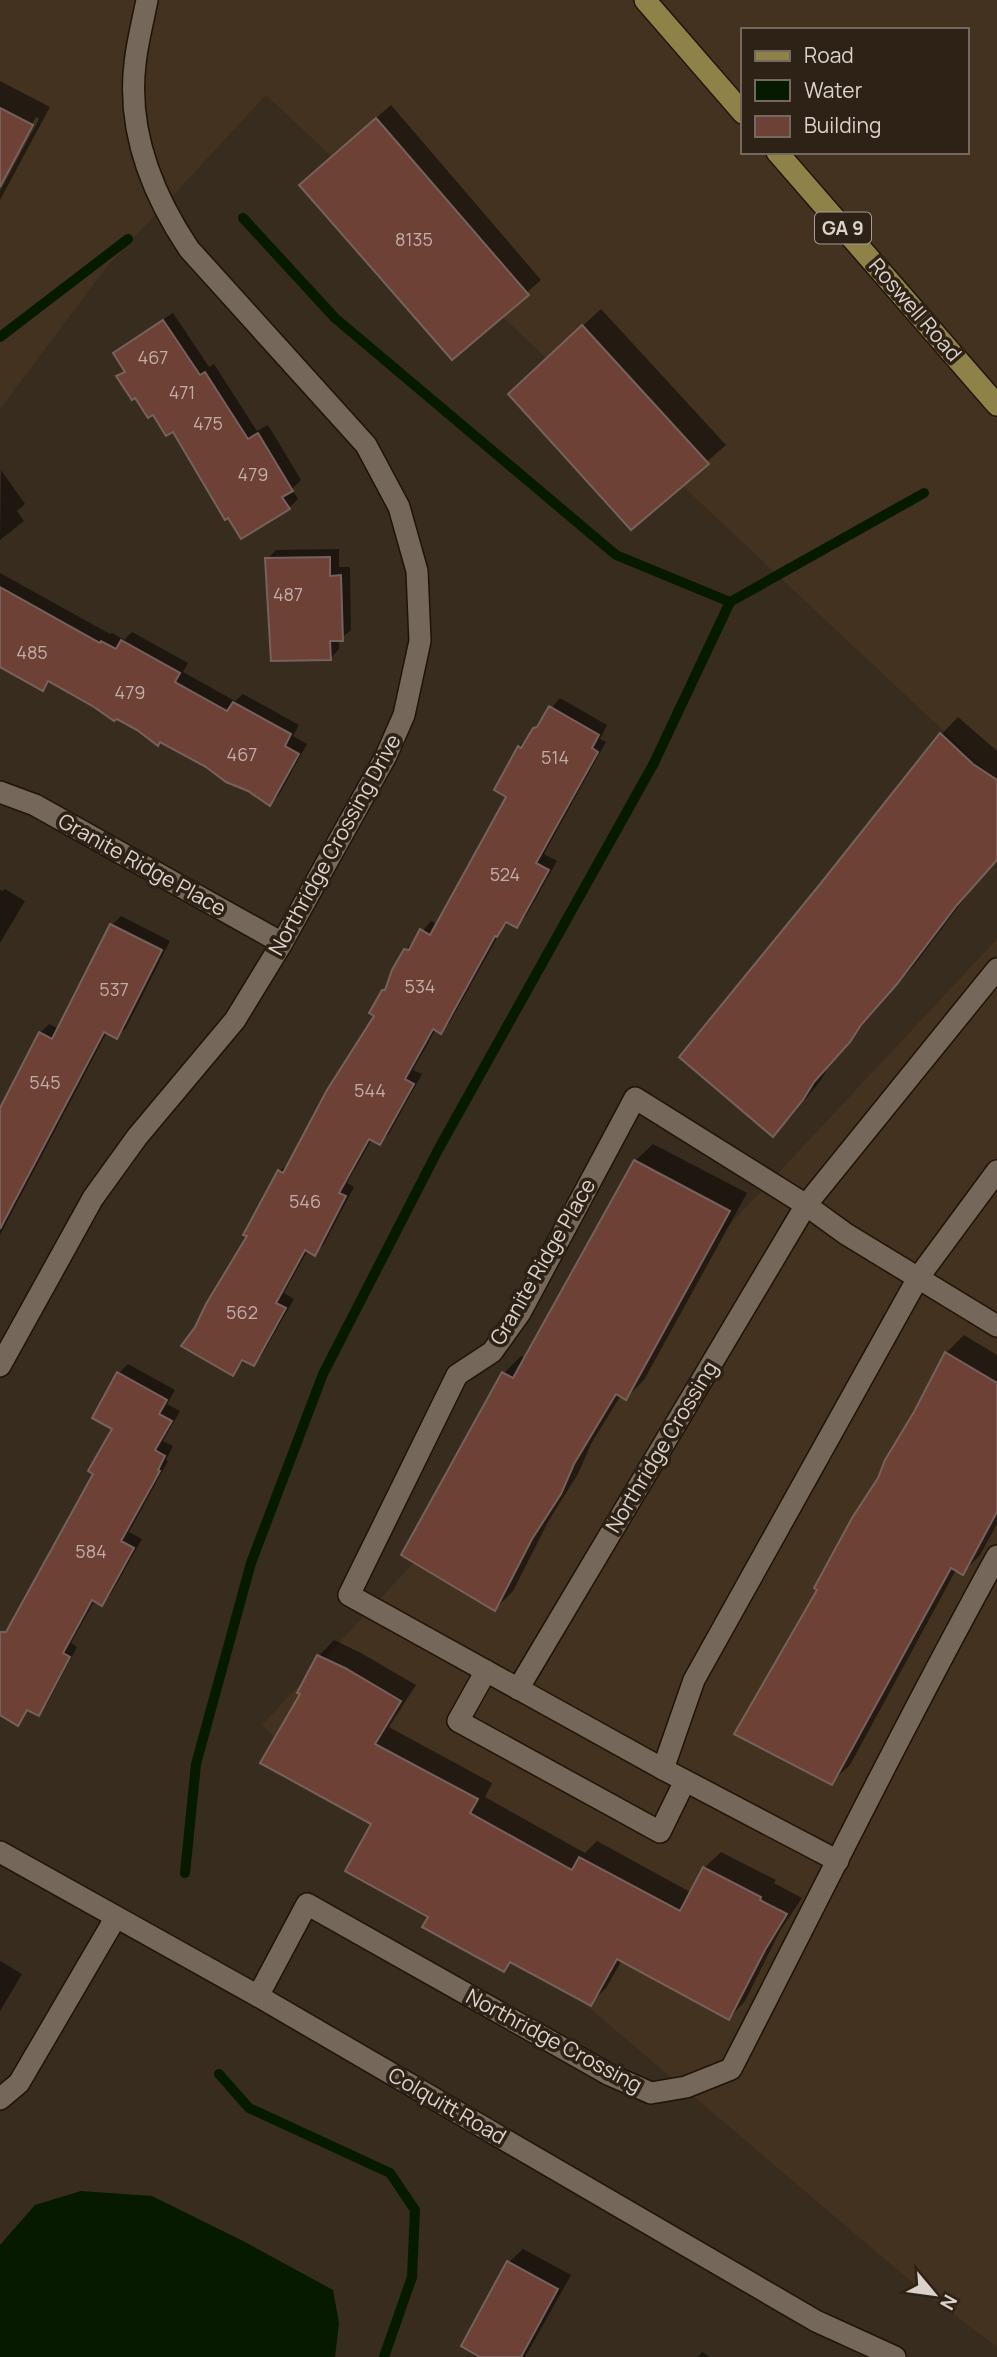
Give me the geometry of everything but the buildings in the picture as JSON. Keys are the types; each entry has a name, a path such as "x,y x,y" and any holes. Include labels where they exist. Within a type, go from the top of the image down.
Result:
{"main road":[{"path":"645,0 741,111"},
{"name":"Roswell Road","path":"779,154 997,405"}],"street":[{"name":"Northridge Crossing Drive","path":"0,1366 93,1198 137,1137 235,1020 282,943 382,763 404,715 420,641 417,570 400,507 366,445 200,263 168,218 141,149 135,113 135,65 147,0"},
{"name":"Granite Ridge Place","path":"0,792 35,805 282,943"},
{"name":"Northridge Crossing","path":"518,1689 806,1205 997,970"},
{"name":"Granite Ridge Place","path":"486,1671 349,1595 457,1375 492,1352 520,1312 635,1098 806,1205"},
{"path":"663,1769 694,1680 918,1278 997,1171"},
{"path":"806,1205 846,1234 997,1326"},
{"name":"Northridge Crossing","path":"258,1996 307,1904 610,2075 651,2093 686,2087 731,2069 890,1756 997,1556"},
{"path":"685,1781 660,1832 458,1721 486,1671 685,1781 838,1861"},
{"name":"Colquitt Road","path":"0,1852 258,1996 816,2321 895,2357"},
{"path":"0,2099 19,2083 116,1917"}],"shaded area":[{"path":"0,0 997,0 997,781 266,95 105,269 0,409"},
{"path":"997,939 997,2347 913,2283 306,1767 262,1725"}],"water":[{"path":"81,2191 152,2196 333,2290 339,2323 335,2357 0,2357 0,2245 35,2205"}],"waterway":[{"path":"243,218 335,318 616,555 730,602"},
{"path":"0,337 128,239"},
{"path":"185,1873 196,1764 251,1563 323,1374 438,1150 654,763 730,602 924,493"},
{"path":"219,2074 249,2108 390,2173 415,2210 412,2277 384,2357"}]}
